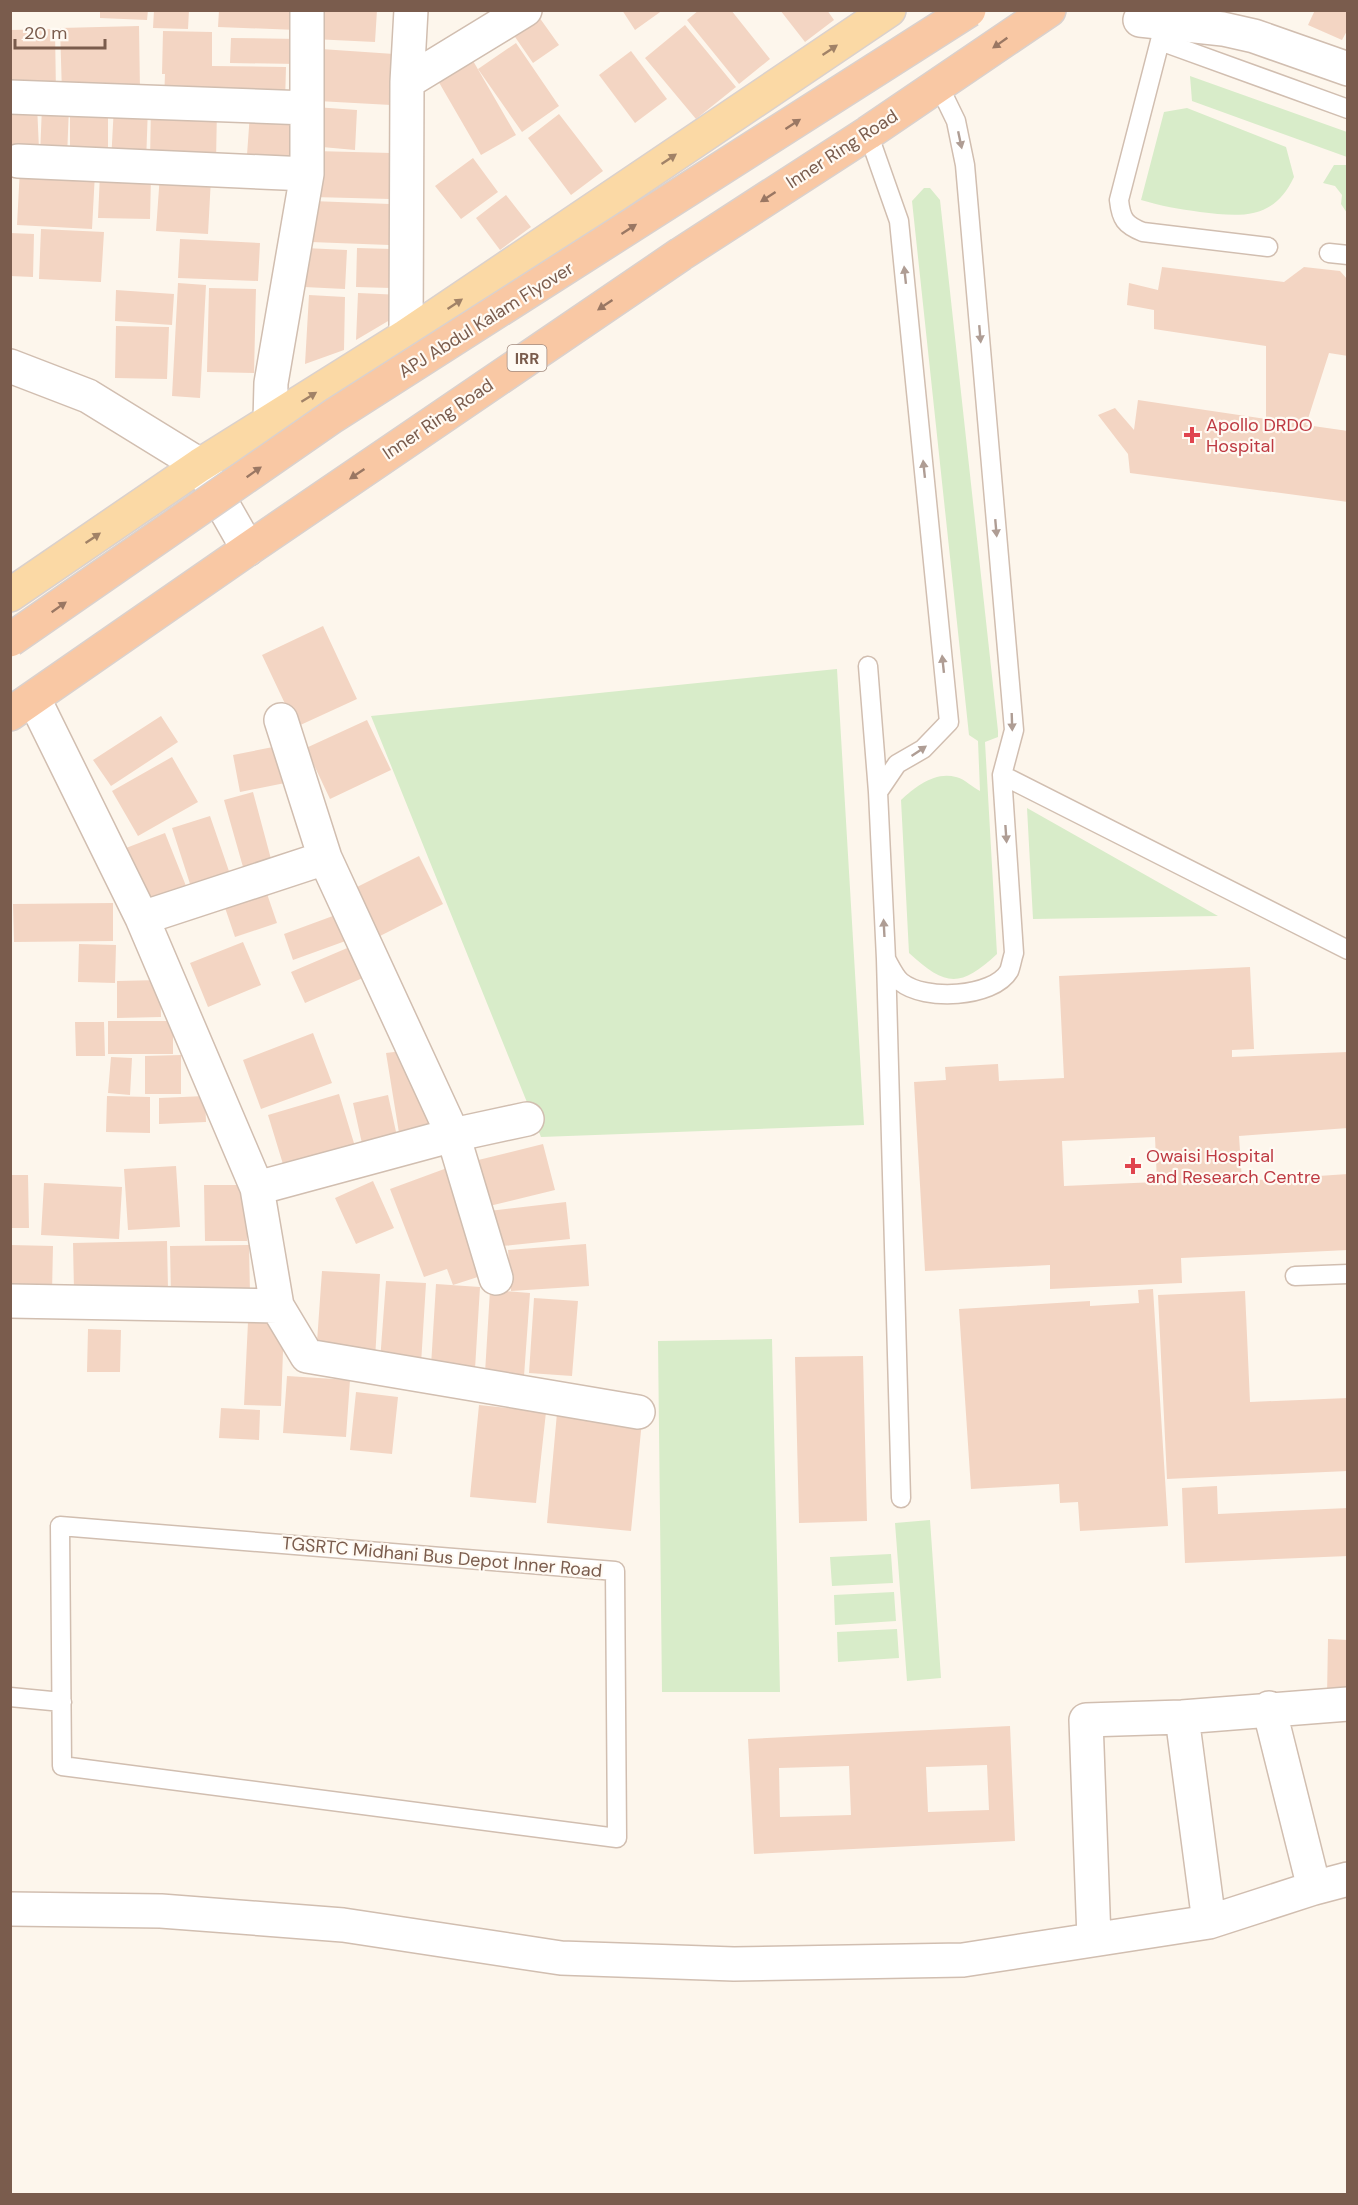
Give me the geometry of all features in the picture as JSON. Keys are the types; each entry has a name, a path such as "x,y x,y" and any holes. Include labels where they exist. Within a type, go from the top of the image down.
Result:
{"highway":[{"name":"APJ Abdul Kalam Flyover","path":"10,640 333,416 969,10"},
{"name":"Inner Ring Road","path":"22,707 248,549 681,254 939,86 1049,10"}],"main road":[{"path":"10,595 201,465 406,336 889,10"}],"street":[{"path":"270,422 271,383 307,174 307,10"},
{"path":"406,336 407,82 411,10"},
{"path":"407,82 525,10"},
{"path":"1144,24 1244,33 1347,69"},
{"path":"10,97 307,108"},
{"path":"18,161 307,174"},
{"path":"10,366 88,396 201,465 248,549"},
{"path":"22,707 142,918 257,1188 277,1306 307,1356 638,1412"},
{"path":"281,720 325,858 453,1135 496,1278"},
{"path":"142,918 325,858"},
{"path":"257,1188 453,1135 527,1119"},
{"path":"10,1301 277,1306"},
{"path":"1094,1939 1086,1720 1182,1717 1269,1708 1347,1704"},
{"path":"1269,1708 1314,1888"},
{"path":"1182,1717 1209,1922"},
{"path":"10,1910 161,1911 343,1925 561,1958 723,1964 963,1960 1209,1922 1347,1878"}],"lane":[{"path":"1268,246 1143,232 1126,226 1120,214 1119,200 1144,24 1347,109"},
{"path":"886,959 901,982 922,991 968,994 993,983 1008,972 1014,953 1002,775 1014,730 965,165 956,121 939,86"},
{"path":"868,133 899,220 949,722 923,749 897,764 878,792"},
{"path":"1329,253 1347,255"},
{"path":"868,666 878,792 886,959 901,1498"},
{"path":"1002,775 1347,950"},
{"path":"1295,1276 1347,1274"},
{"name":"TGSRTC Midhani Bus Depot Inner Road","path":"60,1526 615,1571 617,1838 62,1766 62,1702 60,1526"},
{"path":"10,1697 62,1702"}],"green space":[{"path":"1190,76 1347,132 1347,157 1192,101"},
{"path":"1187,108 1286,147 1294,177 1277,201 1255,212 1229,215 1185,210 1141,200 1164,112"},
{"path":"1334,165 1347,165 1347,213 1341,204 1342,195 1335,186 1323,183"},
{"path":"924,188 930,188 940,200 998,731 998,737 985,742 997,954 973,973 963,978 953,979 933,972 909,953 901,800 919,785 941,776 959,778 980,791 978,741 969,735 912,201"},
{"path":"837,669 864,1125 541,1137 371,716"},
{"path":"1027,808 1218,916 1033,919"},
{"path":"772,1339 780,1692 662,1692 658,1341"},
{"path":"930,1520 941,1678 907,1681 895,1523"},
{"path":"891,1554 893,1583 832,1586 830,1557"},
{"path":"894,1592 896,1621 835,1625 834,1595"},
{"path":"897,1629 899,1658 838,1662 837,1632"}],"building":[{"path":"100,10 148,10 147,20 100,18"},
{"path":"154,10 189,10 188,29 153,28"},
{"path":"219,10 298,10 297,30 218,27"},
{"path":"315,10 377,10 375,42 313,39"},
{"path":"622,10 663,10 635,30"},
{"path":"699,10 731,10 770,59 739,84 687,20"},
{"path":"780,10 827,10 834,20 805,42"},
{"path":"1315,10 1348,10 1348,29 1342,40 1308,25"},
{"path":"539,17 559,45 533,63 513,34"},
{"path":"685,25 736,87 696,119 645,58"},
{"path":"139,26 140,91 62,93 60,28"},
{"path":"55,29 56,94 10,95 10,30"},
{"path":"163,31 212,32 212,66 286,67 285,103 164,100"},
{"path":"231,38 298,39 297,64 230,63"},
{"path":"516,43 559,106 522,132 478,69"},
{"path":"321,49 394,54 391,105 318,101"},
{"path":"631,51 667,99 635,123 599,75"},
{"path":"472,59 516,135 481,155 437,79"},
{"path":"70,101 108,101 108,157 70,157"},
{"path":"37,105 39,149 10,151 10,106"},
{"path":"42,106 69,107 67,157 40,156"},
{"path":"114,106 148,107 146,163 111,162"},
{"path":"151,106 217,107 216,162 150,161"},
{"path":"315,107 357,110 355,150 311,146"},
{"path":"250,113 304,117 300,172 246,169"},
{"path":"559,114 603,171 571,195 528,138"},
{"path":"315,151 391,153 390,199 313,197"},
{"path":"473,158 498,192 461,219 435,186"},
{"path":"20,168 95,173 92,229 17,225"},
{"path":"100,174 151,176 150,219 98,218"},
{"path":"160,174 211,178 208,234 156,231"},
{"path":"506,195 531,227 500,250 476,218"},
{"path":"312,201 390,204 389,245 311,242"},
{"path":"41,229 104,232 101,282 39,279"},
{"path":"10,233 34,234 33,277 10,276"},
{"path":"180,239 260,243 258,281 178,278"},
{"path":"305,248 347,250 345,289 304,287"},
{"path":"357,248 392,249 391,288 356,287"},
{"path":"1162,267 1284,282 1304,267 1340,271 1348,280 1348,356 1329,353 1306,425 1348,431 1348,502 1130,473 1128,454 1098,415 1115,408 1134,430 1138,400 1266,419 1266,346 1154,329 1154,310 1127,305 1129,283 1158,290"},
{"path":"178,283 206,285 200,398 172,396"},
{"path":"209,288 256,289 254,373 207,372"},
{"path":"116,290 174,294 172,325 115,321"},
{"path":"358,293 401,295 400,314 356,340"},
{"path":"309,295 345,297 344,350 305,364"},
{"path":"116,326 169,327 167,379 115,378"},
{"path":"323,626 357,699 296,727 262,655"},
{"path":"161,716 178,742 111,786 93,760"},
{"path":"367,720 391,770 330,799 306,748"},
{"path":"283,745 290,782 240,792 233,755"},
{"path":"172,757 198,802 138,836 112,791"},
{"path":"253,792 271,859 243,867 224,800"},
{"path":"210,816 231,877 192,890 172,828"},
{"path":"165,833 188,891 150,907 126,848"},
{"path":"419,856 443,904 380,936 355,888"},
{"path":"264,885 277,923 235,937 222,899"},
{"path":"113,903 113,941 14,942 13,904"},
{"path":"341,913 351,939 293,960 284,934"},
{"path":"243,942 261,985 208,1007 190,963"},
{"path":"359,943 372,974 305,1003 291,972"},
{"path":"79,944 116,945 115,983 78,982"},
{"name":"Owaisi Hospital and Research Centre","path":"1250,967 1254,1049 1232,1050 1232,1057 1348,1052 1348,1128 1239,1136 1242,1181 1348,1174 1348,1250 1181,1258 1182,1283 1050,1289 1050,1265 925,1271 914,1082 946,1080 945,1067 998,1064 999,1081 1064,1078 1059,976","holes":["1155,1137 1157,1182 1064,1186 1062,1141"]},
{"path":"160,980 161,1017 117,1018 117,981"},
{"path":"108,1021 173,1021 173,1054 108,1054"},
{"path":"75,1022 104,1022 105,1056 76,1056"},
{"path":"313,1033 332,1083 261,1109 243,1060"},
{"path":"410,1050 444,1134 400,1139 386,1053"},
{"path":"181,1055 181,1094 145,1094 145,1056"},
{"path":"111,1057 132,1058 130,1095 108,1093"},
{"path":"339,1094 357,1153 286,1174 268,1115"},
{"path":"388,1095 398,1141 363,1148 353,1103"},
{"path":"107,1096 150,1097 150,1133 106,1132"},
{"path":"205,1096 206,1122 159,1124 159,1098"},
{"path":"543,1144 555,1190 477,1209 466,1163"},
{"path":"176,1166 180,1227 128,1230 124,1169"},
{"path":"447,1168 487,1274 453,1285 447,1269 424,1277 390,1189"},
{"path":"10,1175 28,1175 29,1228 10,1228"},
{"path":"373,1181 394,1228 356,1244 335,1198"},
{"path":"44,1183 122,1187 119,1239 41,1235"},
{"path":"204,1185 247,1185 247,1241 205,1241"},
{"path":"566,1202 570,1239 493,1247 489,1211"},
{"path":"167,1241 168,1289 74,1291 73,1243"},
{"path":"586,1244 589,1286 511,1291 508,1250"},
{"path":"10,1245 53,1246 52,1293 10,1292"},
{"path":"249,1245 250,1294 171,1296 170,1246"},
{"path":"322,1271 380,1274 375,1359 316,1356"},
{"path":"386,1281 426,1283 421,1364 380,1361"},
{"path":"436,1284 480,1287 475,1369 431,1366"},
{"path":"1153,1289 1168,1526 1080,1531 1078,1502 1060,1503 1059,1484 971,1489 959,1309 1090,1301 1090,1306 1139,1303 1138,1290"},
{"path":"490,1290 530,1293 524,1376 485,1373"},
{"path":"1245,1291 1250,1402 1348,1398 1348,1471 1167,1479 1158,1295"},
{"path":"534,1298 578,1301 572,1376 529,1373"},
{"path":"248,1322 284,1324 281,1406 244,1405"},
{"path":"88,1329 121,1330 120,1372 87,1372"},
{"path":"863,1356 867,1521 799,1523 795,1357"},
{"path":"287,1376 350,1380 346,1437 283,1433"},
{"path":"356,1392 398,1397 392,1454 350,1450"},
{"path":"479,1405 546,1412 536,1503 470,1497"},
{"path":"221,1408 260,1410 259,1440 219,1438"},
{"path":"557,1413 642,1421 631,1531 547,1523"},
{"path":"1217,1486 1218,1514 1348,1508 1348,1556 1185,1563 1182,1488"},
{"path":"1328,1639 1348,1640 1348,1696 1327,1696"},
{"path":"1010,1726 1015,1841 754,1854 748,1739","holes":["987,1765 989,1810 928,1812 926,1767","849,1766 851,1815 780,1817 779,1768"]}],"place":[{"name":"Apollo DRDO Hospital","path":"1192,435"},
{"name":"Owaisi Hospital and Research Centre","path":"1133,1166"}]}
